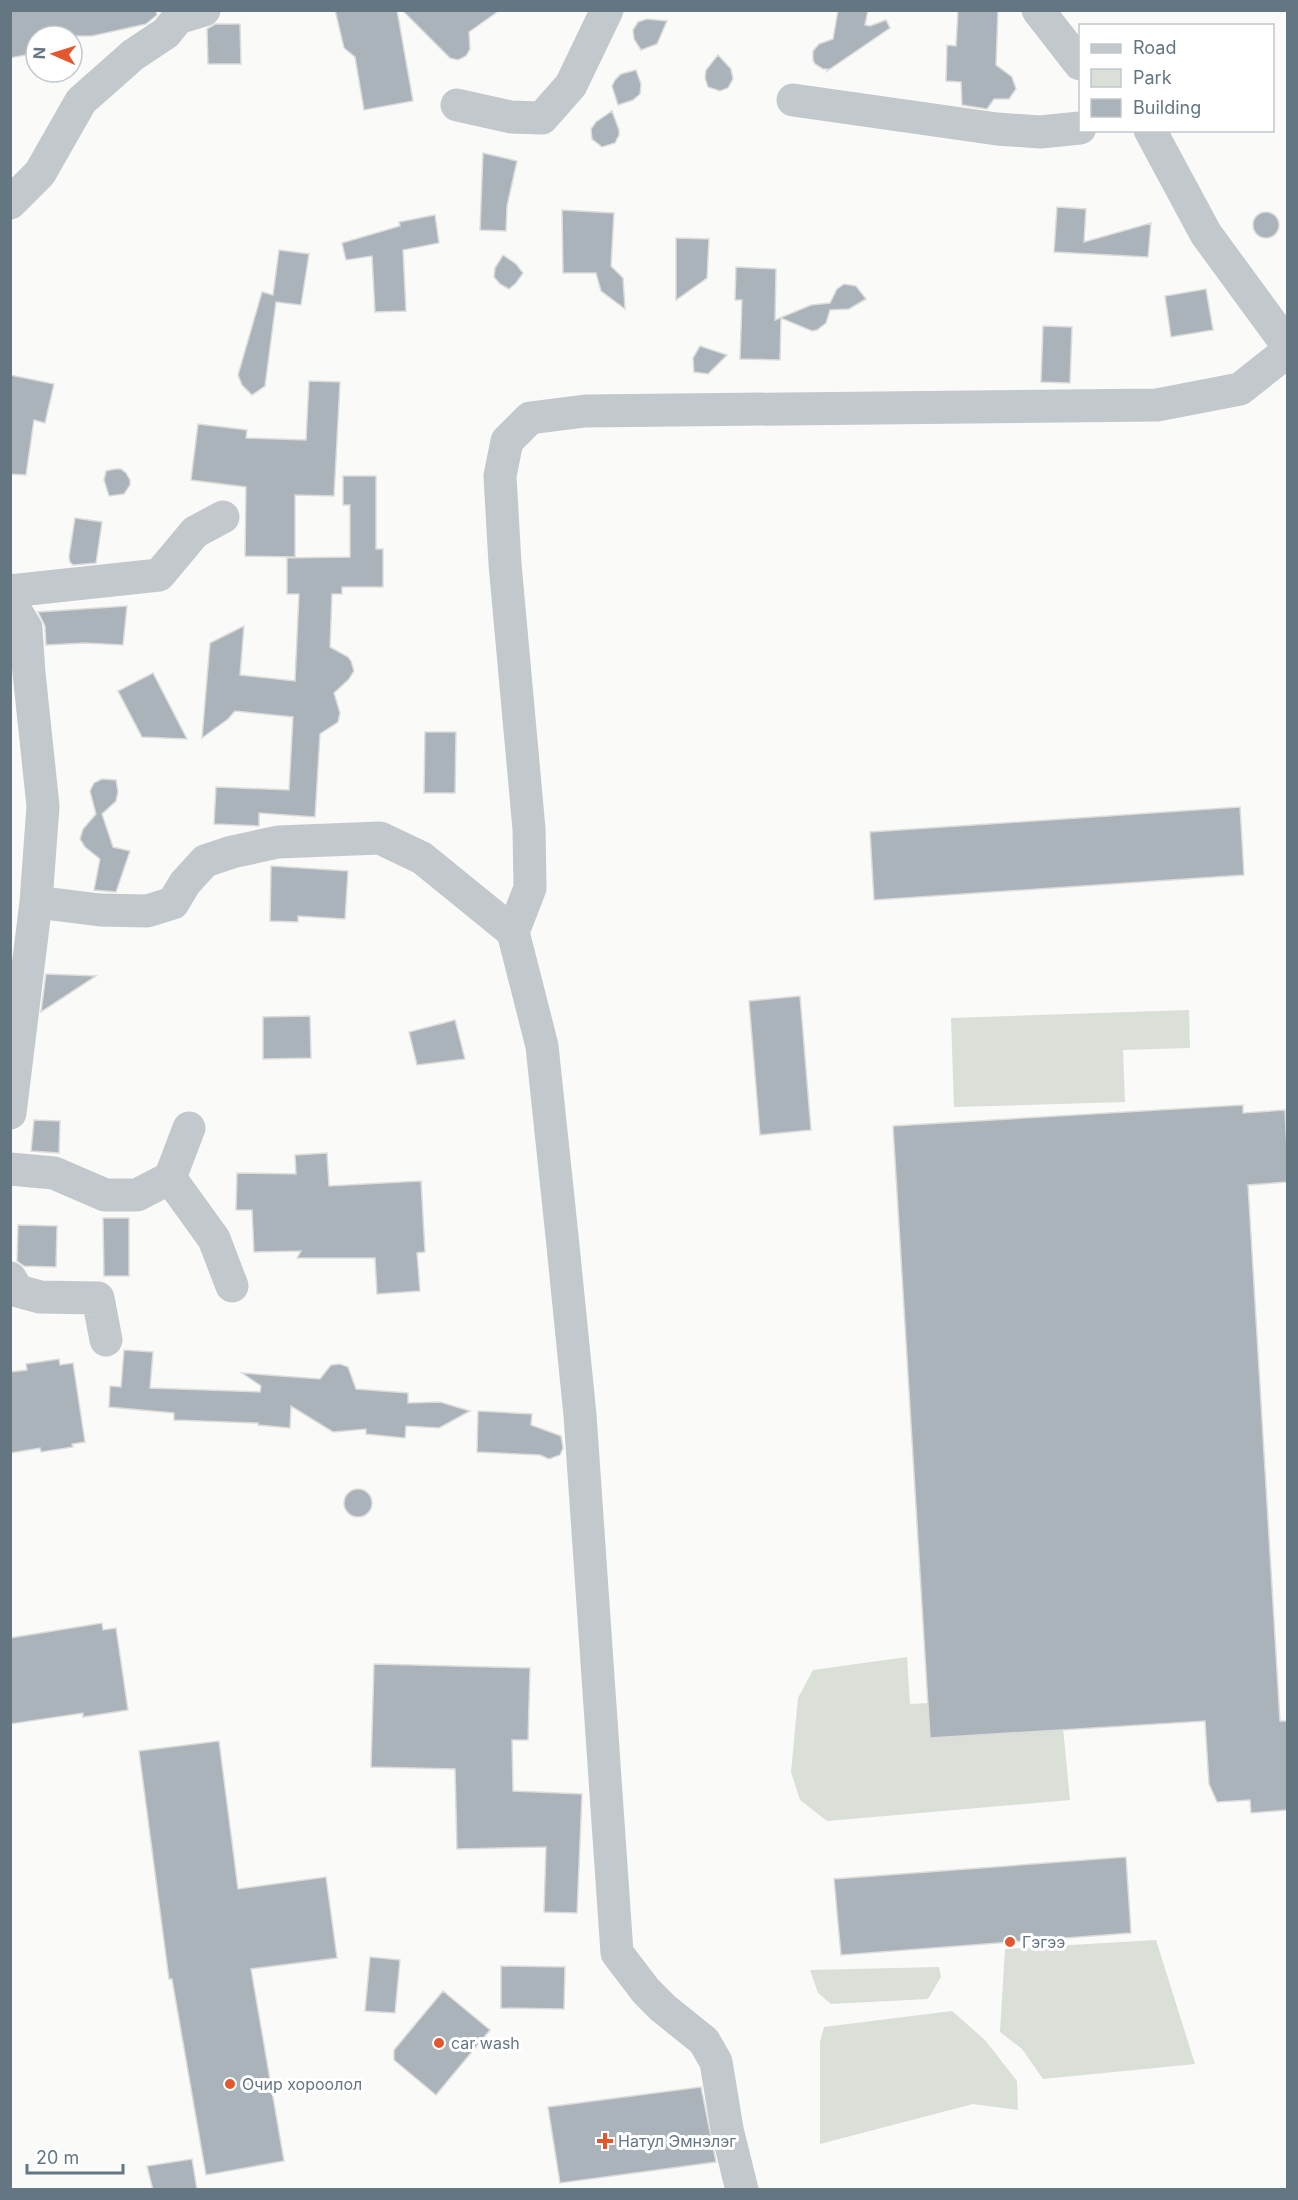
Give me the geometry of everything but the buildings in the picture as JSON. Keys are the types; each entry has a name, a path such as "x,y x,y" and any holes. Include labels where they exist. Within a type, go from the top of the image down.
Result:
{"street":[{"path":"10,203 40,173 81,101 133,55 166,33 178,18 204,10"},
{"path":"457,105 511,117 542,118 571,85 607,10"},
{"path":"1038,10 1079,63"},
{"path":"792,100 998,129 1040,132 1079,128"},
{"path":"1151,132 1206,234 1287,346"},
{"path":"742,2190 716,2062 704,2041 657,2002 617,1953 580,1415 543,1046 513,932 530,888 529,829 505,564 500,476 507,441 530,418 585,411 1157,405 1240,389 1287,351"},
{"path":"10,591 159,575 195,532 223,517"},
{"path":"10,602 26,628 43,806 36,902 10,1113"},
{"path":"36,902 100,910 147,910 172,903 185,883 205,861 232,852 278,842 380,838 422,858 513,932"},
{"path":"10,1169 54,1173 105,1195 137,1195 170,1178 189,1128"},
{"path":"170,1178 214,1239 232,1286"},
{"path":"10,1278 18,1291 40,1297 98,1298 106,1340"}],"green space":[{"path":"1189,1010 1190,1048 1123,1050 1125,1102 954,1107 951,1018"},
{"path":"907,1657 910,1704 1060,1696 1070,1800 827,1821 800,1800 791,1772 798,1698 813,1670"},
{"path":"1156,1940 1195,2064 1043,2079 1022,2049 1000,2032 1005,1949"},
{"path":"939,1967 941,1977 928,1999 831,2004 818,1993 810,1970"},
{"path":"952,2011 985,2040 1017,2081 1018,2110 973,2104 820,2144 820,2042 824,2027"}],"place":[{"name":"Гэгээ","path":"1010,1942"},
{"name":"car wash","path":"439,2043"},
{"name":"Очир хороолол","path":"230,2084"},
{"name":"Натул Эмнэлэг","path":"605,2141"}]}
